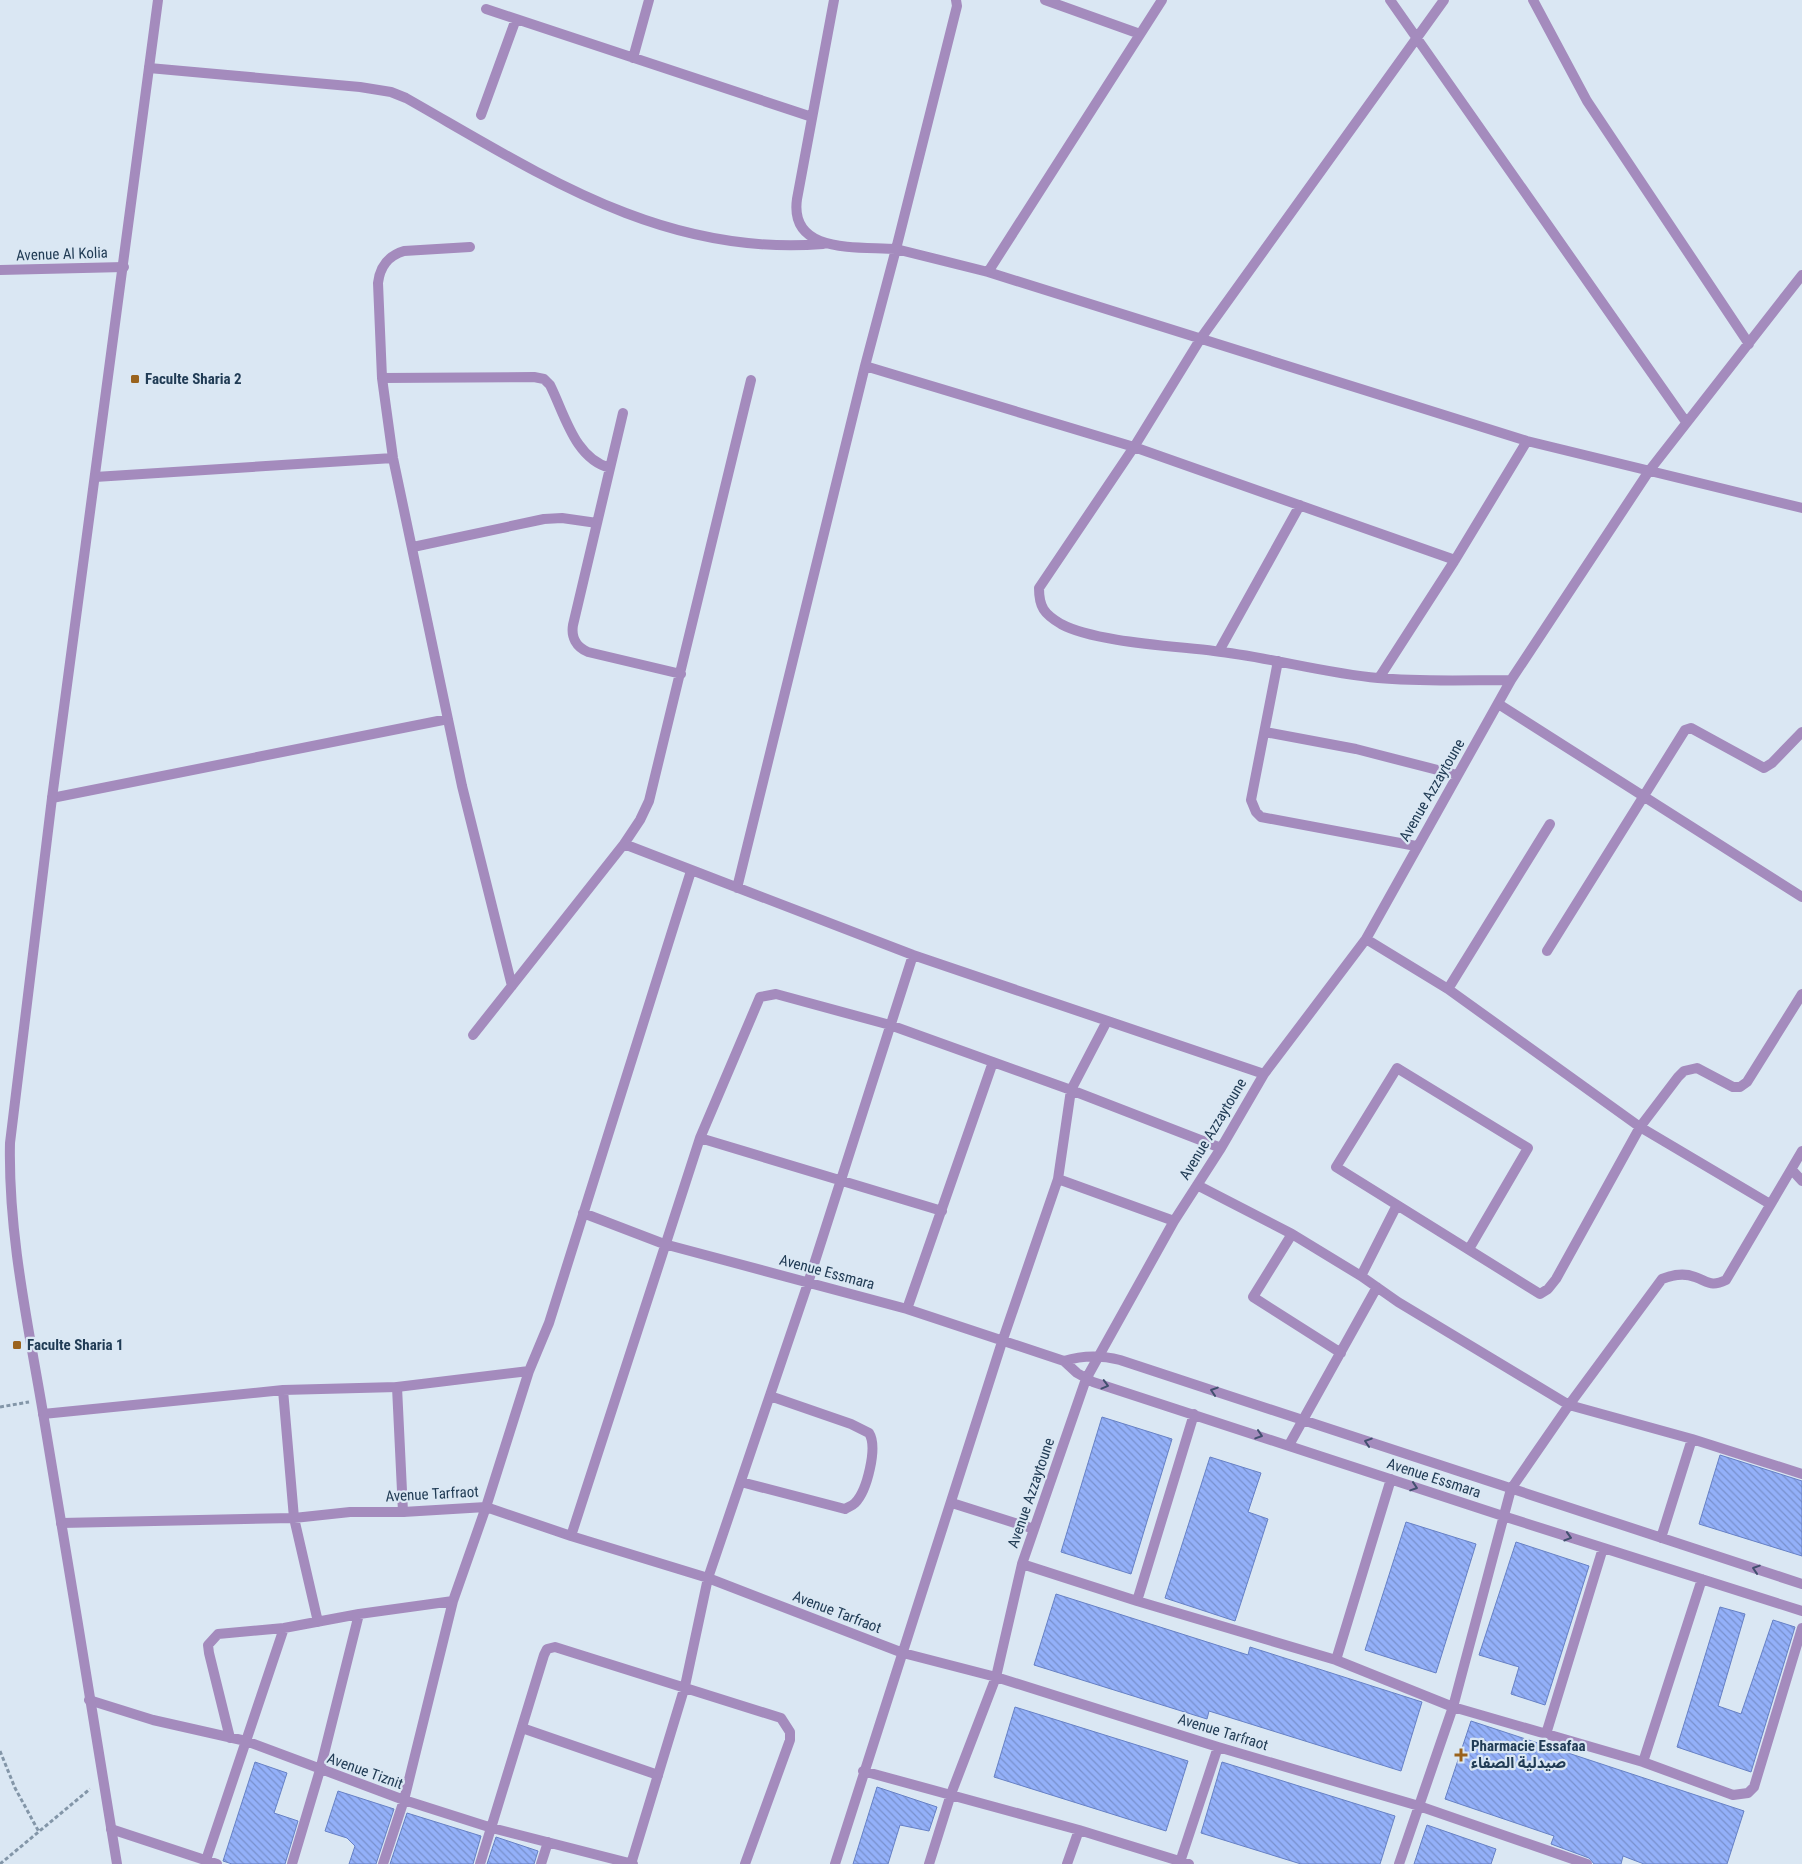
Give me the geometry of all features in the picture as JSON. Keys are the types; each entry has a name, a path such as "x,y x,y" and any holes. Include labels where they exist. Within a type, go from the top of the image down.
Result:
{"street":[{"path":"116,1864 11,1210 10,1143 52,798 158,0"},
{"path":"633,58 649,0"},
{"path":"823,244 807,234 801,227 795,208 834,0"},
{"path":"737,888 865,366 957,6 956,0"},
{"path":"1045,0 1140,34"},
{"path":"988,272 1162,0"},
{"path":"1390,0 1686,422"},
{"path":"1444,0 1201,338 1134,447 1040,588 1039,603 1047,614 1062,624 1086,633 1219,651 1379,678 1511,680"},
{"path":"1533,0 1587,101 1749,344"},
{"path":"486,9 812,117"},
{"path":"481,115 516,19"},
{"path":"149,68 360,87 391,92 406,98 497,151 562,185 593,200 657,224 734,243 778,246 823,244 896,249 988,272 1527,441 1802,508"},
{"path":"470,247 404,251 397,253 385,263 378,283 382,378 392,458 413,548 477,853 512,986"},
{"name":"Avenue Al Kolia","path":"0,270 124,267"},
{"name":"Avenue Azzaytoune","path":"929,1864 951,1794 996,1677 1022,1564 1086,1379 1098,1356 1174,1221 1222,1148 1264,1074 1366,939 1416,846 1500,704 1511,680 1649,471 1686,422 1798,286 1802,275"},
{"path":"865,366 1134,447 1455,560"},
{"path":"382,378 539,377 550,385 584,453 600,466 610,468"},
{"path":"473,1035 624,844 640,820 652,794 751,380"},
{"path":"623,412 573,625 574,640 582,650 588,652 681,674"},
{"path":"1379,678 1455,560 1527,441"},
{"path":"95,477 392,458"},
{"path":"1219,651 1300,505"},
{"path":"413,548 544,520 562,518 597,523"},
{"path":"1278,661 1251,800 1256,812 1261,817 1416,846"},
{"path":"1500,704 1802,897"},
{"path":"52,798 448,719"},
{"path":"1547,951 1645,798 1685,730 1692,728 1764,768 1772,764 1802,732"},
{"path":"1265,732 1356,749 1457,775"},
{"path":"1448,989 1550,824"},
{"path":"624,844 913,956 1264,1074"},
{"path":"383,1864 404,1800 453,1601 486,1506 529,1371 549,1323 691,871"},
{"path":"1366,939 1448,989 1640,1127 1770,1204"},
{"path":"631,1864 685,1686 708,1578 808,1283 839,1180 913,956"},
{"path":"571,1536 664,1244 700,1138 757,1001 763,995 776,994 890,1025 1071,1090 1222,1148"},
{"path":"1469,1249 1528,1148 1397,1068 1336,1168 1469,1249 1537,1294 1545,1292 1556,1278 1640,1127 1678,1077 1689,1068 1697,1068 1733,1087 1740,1087 1747,1082 1802,994"},
{"path":"835,1864 863,1771 952,1503 1002,1342 1058,1179 1071,1090 1107,1021"},
{"path":"907,1309 993,1062"},
{"path":"700,1138 942,1210"},
{"path":"1399,1864 1453,1707 1511,1489 1569,1405 1662,1279 1674,1275 1694,1276 1708,1284 1716,1285 1726,1280 1802,1151"},
{"path":"1792,1170 1802,1181"},
{"path":"1058,1179 1174,1221"},
{"path":"1197,1185 1292,1234 1361,1276 1398,1302 1569,1405 1692,1439 1802,1474"},
{"path":"1361,1276 1397,1205"},
{"name":"Avenue Essmara","path":"583,1213 664,1244 907,1309 1064,1361 1086,1379 1503,1516 1802,1611"},
{"path":"1292,1234 1253,1297 1340,1353"},
{"path":"1289,1445 1377,1287"},
{"name":"Avenue Essmara","path":"1064,1361 1085,1356 1120,1360 1802,1584"},
{"path":"43,1414 283,1390 397,1387 529,1371"},
{"path":"397,1387 403,1512"},
{"path":"283,1390 294,1518 318,1622"},
{"path":"742,1482 845,1509 858,1499 868,1472 873,1449 869,1433 851,1424 770,1396"},
{"path":"1137,1601 1194,1414"},
{"path":"1661,1538 1692,1439"},
{"path":"1336,1660 1391,1479"},
{"path":"952,1503 1034,1530"},
{"name":"Avenue Tarfraot","path":"61,1523 294,1518 350,1512 403,1512 486,1506 571,1536 708,1578 903,1653 996,1677 1218,1747 1419,1806 1587,1864"},
{"path":"1546,1734 1604,1548"},
{"path":"1022,1564 1137,1601 1336,1660 1453,1707 1643,1762 1733,1795 1748,1793 1754,1787 1802,1628"},
{"path":"1643,1762 1702,1579"},
{"path":"230,1738 208,1645 218,1634 284,1628 359,1614 453,1601"},
{"path":"292,1864 320,1770 359,1614"},
{"path":"206,1860 284,1628"},
{"path":"480,1864 544,1655 550,1647 562,1648 781,1718 790,1732 790,1740 746,1864"},
{"name":"Avenue Tiznit","path":"89,1700 153,1720 246,1741 404,1800 492,1828 631,1864"},
{"path":"522,1728 658,1775"},
{"path":"863,1771 1079,1830 1185,1863 1218,1747"},
{"path":"111,1829 217,1864"},
{"path":"1067,1864 1079,1830"},
{"path":"541,1864 548,1842"}],"path":[{"path":"0,1406 41,1400"},
{"path":"0,1751 15,1788 38,1832"},
{"path":"0,1864 102,1779"}],"building":[{"path":"1102,1417 1172,1439 1131,1574 1061,1552"},
{"path":"1720,1455 1802,1481 1802,1556 1699,1524"},
{"path":"1210,1457 1261,1473 1248,1512 1268,1519 1235,1621 1165,1598"},
{"path":"1406,1522 1476,1544 1436,1673 1365,1650"},
{"path":"1516,1542 1589,1566 1545,1705 1511,1694 1519,1667 1479,1655"},
{"path":"1056,1594 1248,1655 1250,1647 1422,1702 1401,1771 1209,1711 1207,1719 1034,1665"},
{"path":"1720,1607 1745,1614 1718,1706 1741,1714 1773,1620 1795,1627 1751,1772 1677,1747"},
{"path":"1015,1707 1188,1761 1166,1831 994,1777"},
{"path":"1471,1721 1744,1811 1727,1864 1644,1864 1623,1856 1621,1864 1594,1864 1589,1858 1551,1844 1554,1836 1445,1799"},
{"path":"255,1762 287,1773 274,1813 298,1821 285,1864 232,1864 223,1861"},
{"path":"1222,1762 1395,1816 1380,1864 1301,1864 1201,1833"},
{"path":"877,1787 937,1807 929,1831 900,1825 888,1864 853,1864"},
{"path":"338,1791 394,1809 376,1864 349,1864 355,1846 347,1838 325,1831"},
{"path":"407,1813 481,1836 473,1864 390,1864"},
{"path":"1427,1825 1496,1849 1491,1864 1414,1864"},
{"path":"496,1837 538,1851 534,1864 487,1864"}],"place":[{"name":"Faculte Sharia 2","path":"135,379"},
{"name":"Faculte Sharia 1","path":"17,1345"},
{"name":"Pharmacie Essafaa صيدلية الصفاء","path":"1461,1755"}]}
